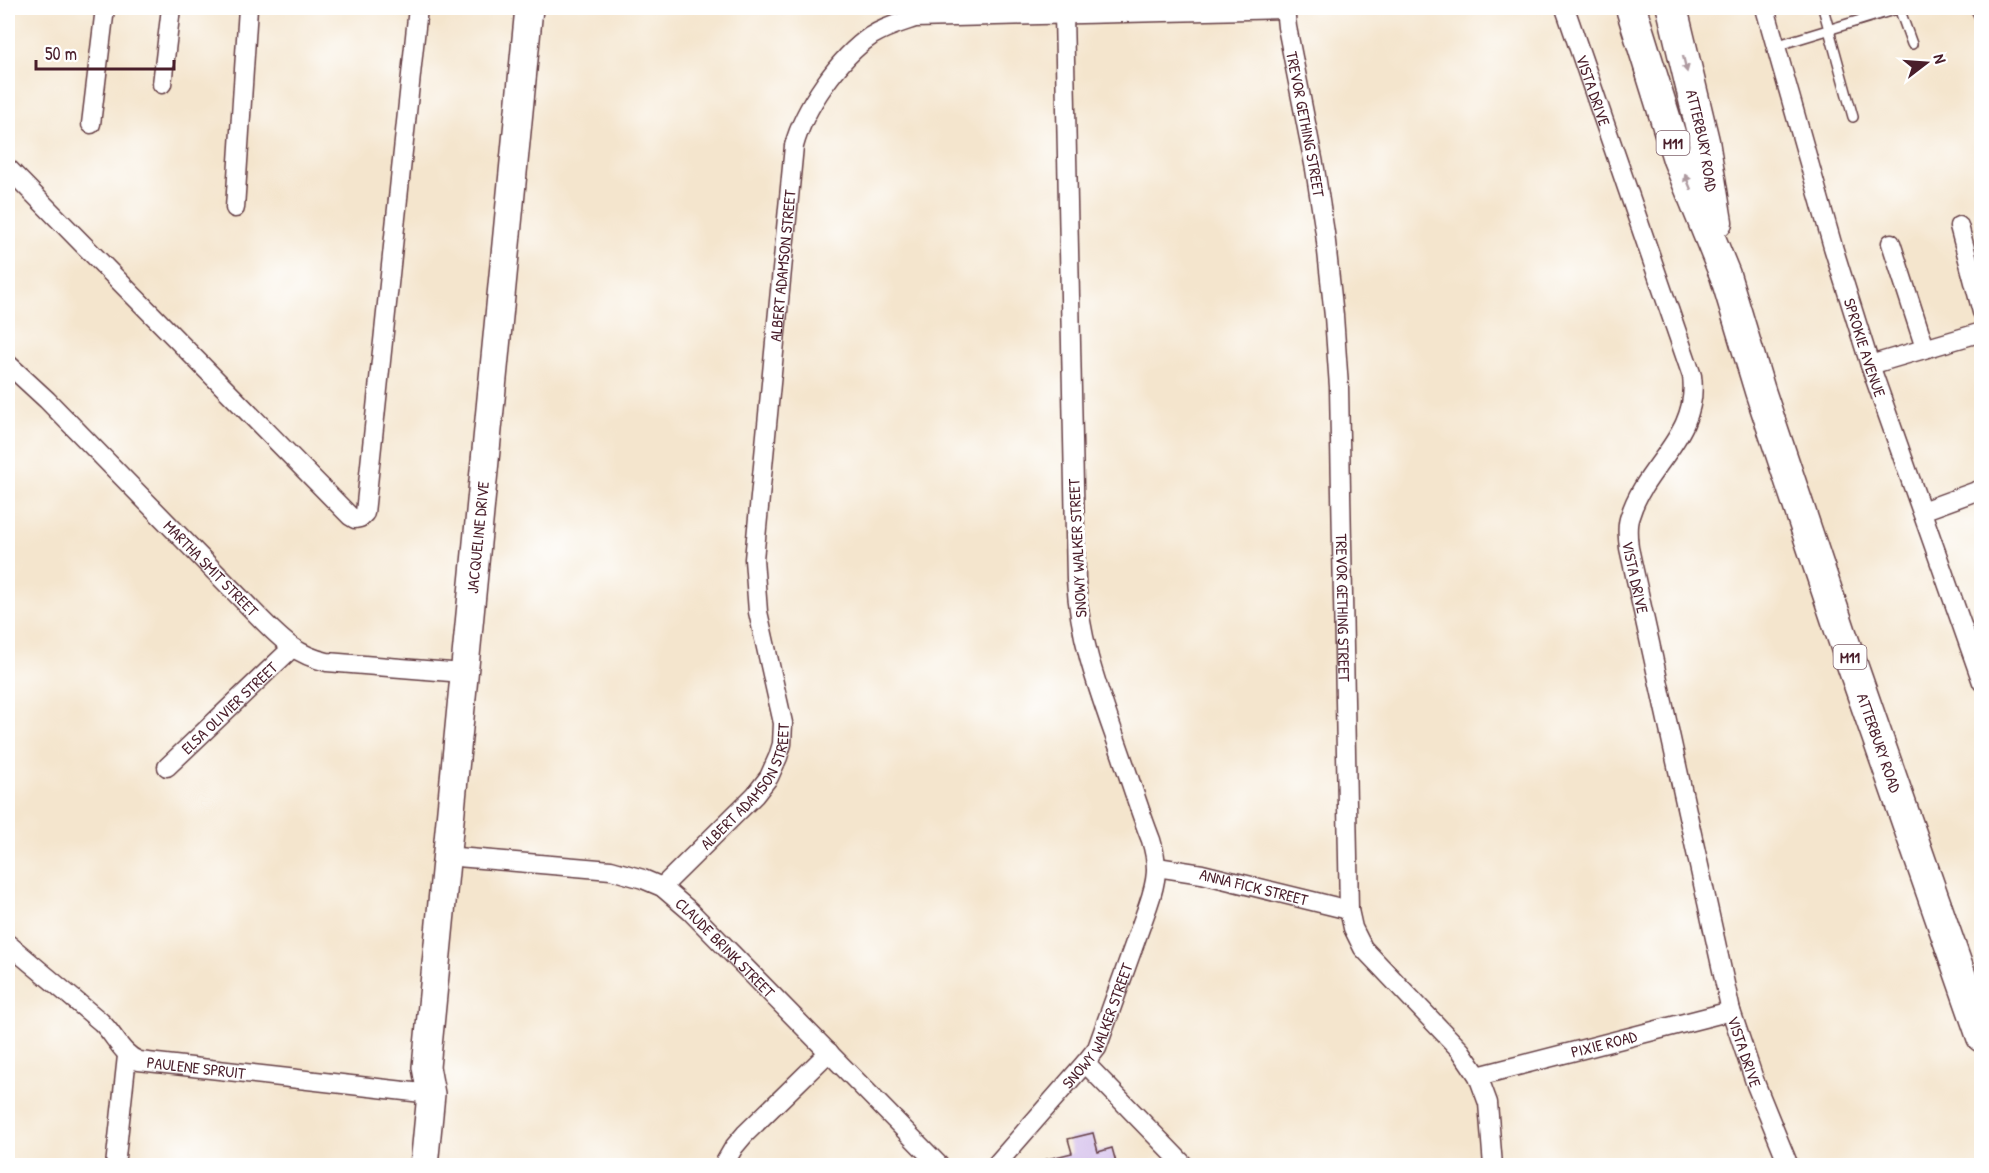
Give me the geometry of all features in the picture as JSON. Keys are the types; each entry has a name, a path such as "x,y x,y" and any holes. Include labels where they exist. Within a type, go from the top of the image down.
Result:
{"main road":[{"name":"ATTERBURY ROAD","path":"1631,8 1678,159 1725,275 1760,391 1830,602 1982,1037"},
{"name":"ATTERBURY ROAD","path":"1672,8 1704,141 1725,275"}],"street":[{"path":"91,124 105,8"},
{"path":"162,84 171,8"},
{"path":"235,208 248,8"},
{"path":"8,168 350,516 360,519 365,513 418,8"},
{"name":"JACQUELINE DRIVE","path":"406,1166 426,1067 529,8"},
{"name":"ALBERT ADAMSON STREET","path":"662,887 762,787 775,766 782,744 783,723 758,612 754,559 794,146 800,126 820,92 848,57 871,36 890,26 923,18 1285,8"},
{"name":"TREVOR GETHING STREET","path":"1285,8 1319,195 1334,316 1339,387 1349,910 1353,928 1363,948 1461,1051 1478,1076 1488,1103 1493,1166"},
{"name":"VISTA DRIVE","path":"1565,8 1692,376 1694,394 1692,407 1680,433 1639,496 1629,517 1628,538 1632,565 1731,1011 1756,1085 1789,1166"},
{"name":"SPROKIE AVENUE","path":"1765,8 1833,247 1870,365 1982,682"},
{"name":"SNOWY WALKER STREET","path":"995,1166 1097,1048 1154,886 1157,867 1151,840 1095,679 1081,632 1078,609 1064,14"},
{"path":"1959,226 1982,312"},
{"path":"1892,243 1925,348"},
{"path":"1870,365 1982,332"},
{"name":"MARTHA SMIT STREET","path":"8,364 47,400 261,620 292,648 311,658 327,662 463,673"},
{"path":"1922,511 1982,489"},
{"name":"ELSA OLIVIER STREET","path":"167,767 292,648"},
{"name":"CLAUDE BRINK STREET","path":"445,856 611,870 662,887 690,911 940,1166"},
{"name":"ANNA FICK STREET","path":"1157,867 1202,874 1349,910"},
{"name":"PAULENE SPRUIT","path":"8,944 101,1022 111,1032 127,1056 150,1064 422,1092"},
{"name":"PIXIE ROAD","path":"1478,1076 1731,1011"},
{"path":"723,1166 745,1134 829,1052"},
{"path":"115,1166 127,1056"},
{"path":"1085,1064 1185,1166"},
{"name":"JACQUELINE DRIVE","path":"422,1092 424,1166"}],"lane":[{"path":"1823,8 1853,117"},
{"path":"1775,46 1899,8 1912,44"},
{"path":"1975,8 1982,21"}],"building":[{"path":"1093,1133 1098,1152 1112,1148 1117,1166 1044,1166 1043,1160 1072,1153 1068,1139"}]}
